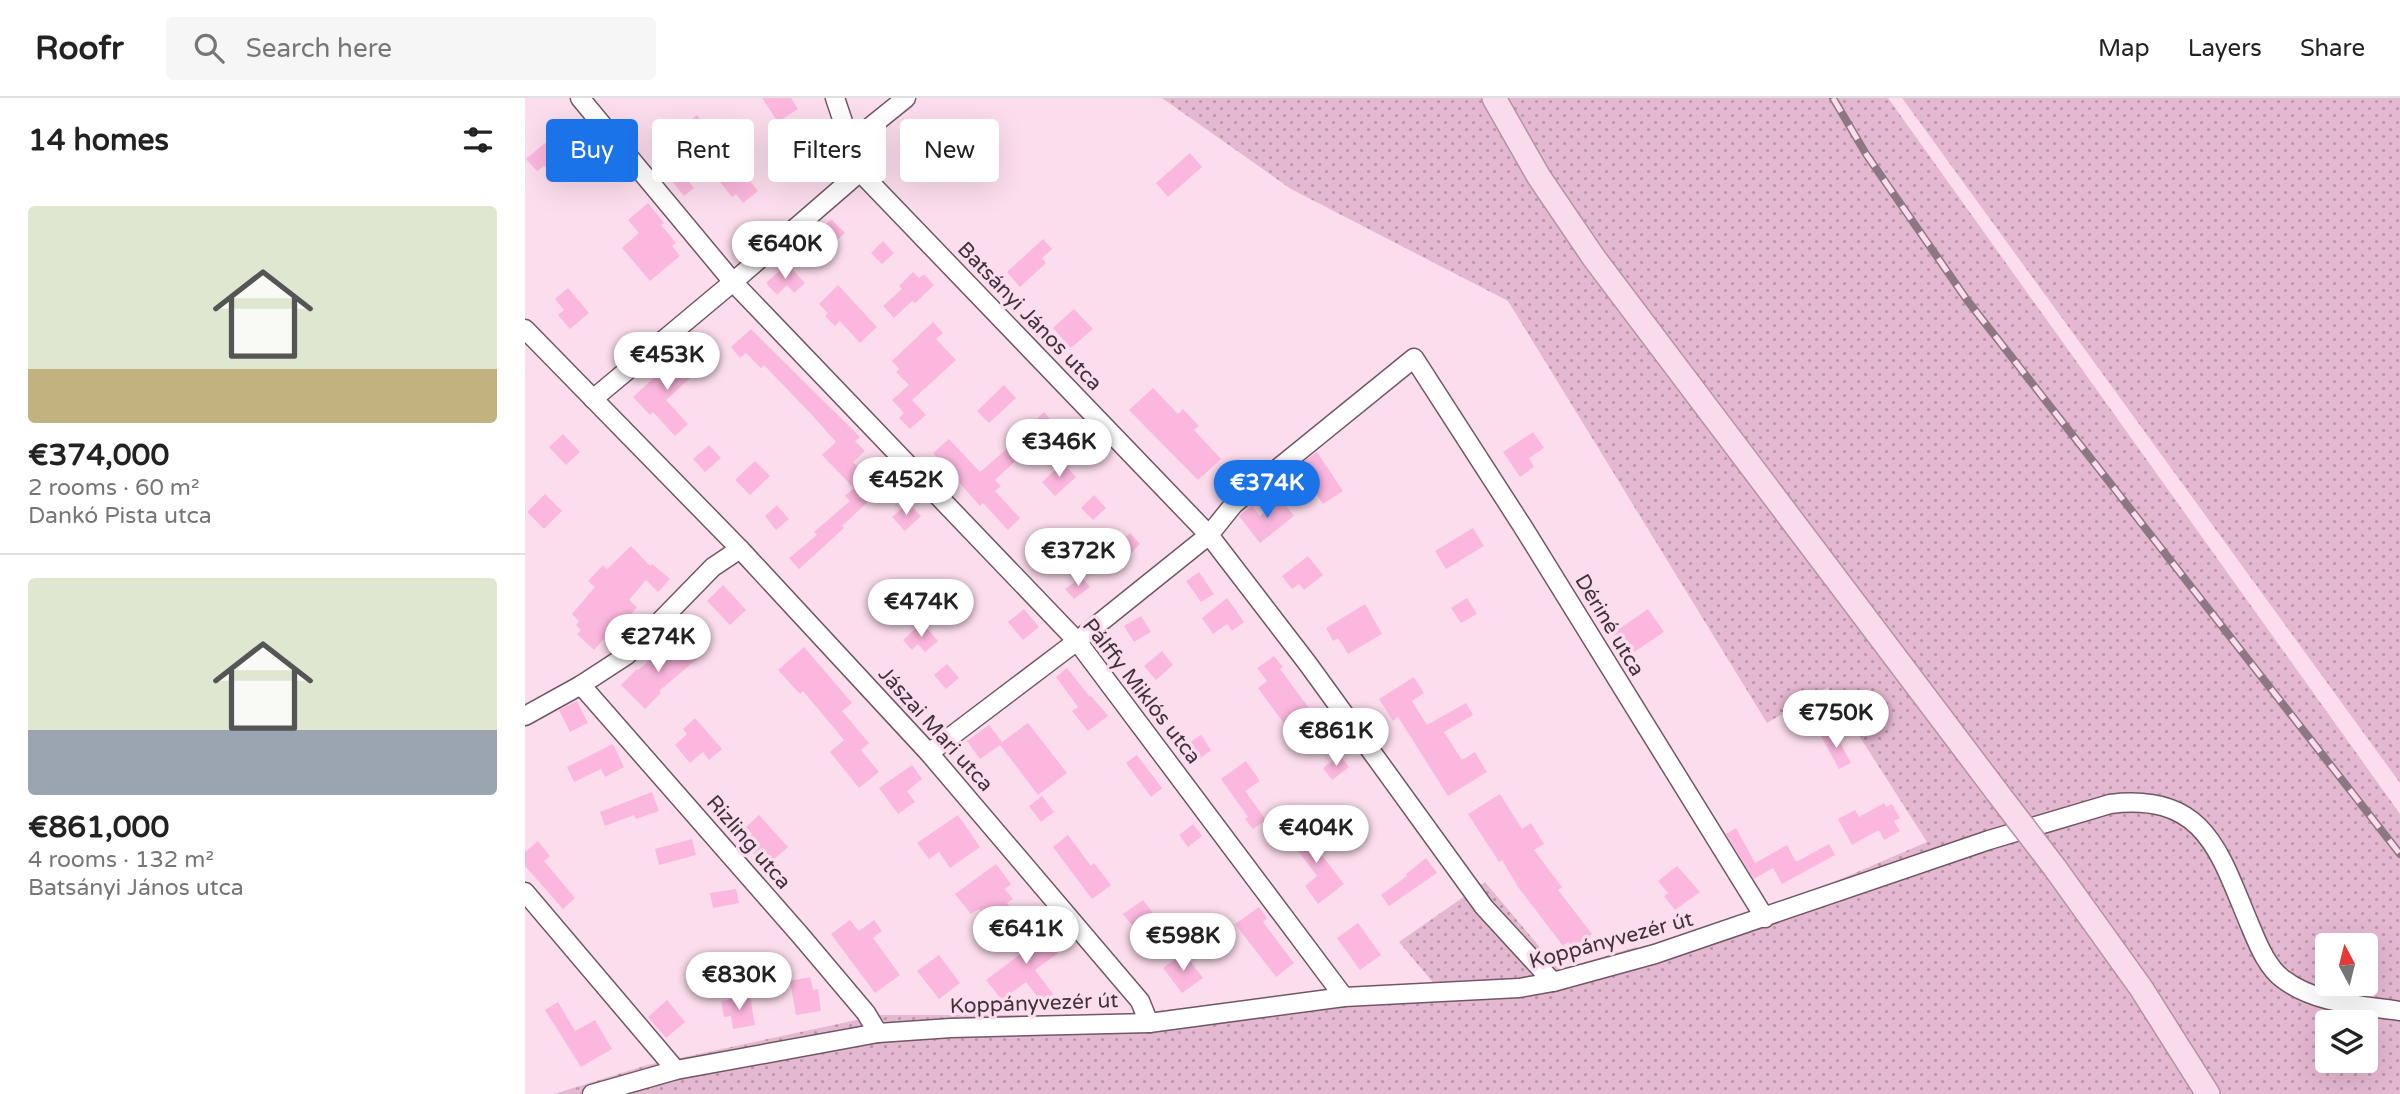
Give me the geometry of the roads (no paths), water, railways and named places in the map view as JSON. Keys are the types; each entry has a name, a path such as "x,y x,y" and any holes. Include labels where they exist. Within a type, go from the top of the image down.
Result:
{"main road":[{"path":"1494,98 1539,177 1594,258 2055,868 2141,988 2208,1094"}],"street":[{"name":"Pálffy Miklós utca","path":"580,98 733,282 1077,641 1344,997"},
{"name":"Batsányi János utca","path":"835,98 841,119"},
{"path":"880,119 906,98"},
{"path":"593,399 848,182"},
{"name":"Batsányi János utca","path":"870,182 1209,535 1308,664 1484,906 1553,982"},
{"name":"Jászai Mari utca","path":"525,329 740,549 929,753 1140,1001 1149,1023"},
{"name":"Dériné utca","path":"1209,535 1234,504 1414,358 1495,482 1765,918"},
{"path":"929,753 1077,641 1209,535"},
{"path":"525,716 581,685 627,655 713,567 740,549"},
{"name":"Rizling utca","path":"581,685 866,1013 878,1032"},
{"name":"Koppányvezér út","path":"592,1094 675,1070 878,1032 1149,1023 1344,997 1519,988 1553,982 1655,954 1989,840 2110,804 2131,801 2171,808 2201,827 2211,841 2258,944 2281,978 2299,989 2340,1003 2400,1011"},
{"path":"525,892 675,1070"}],"railway":[{"path":"1833,98 1866,154 1967,300 2400,854"}]}
